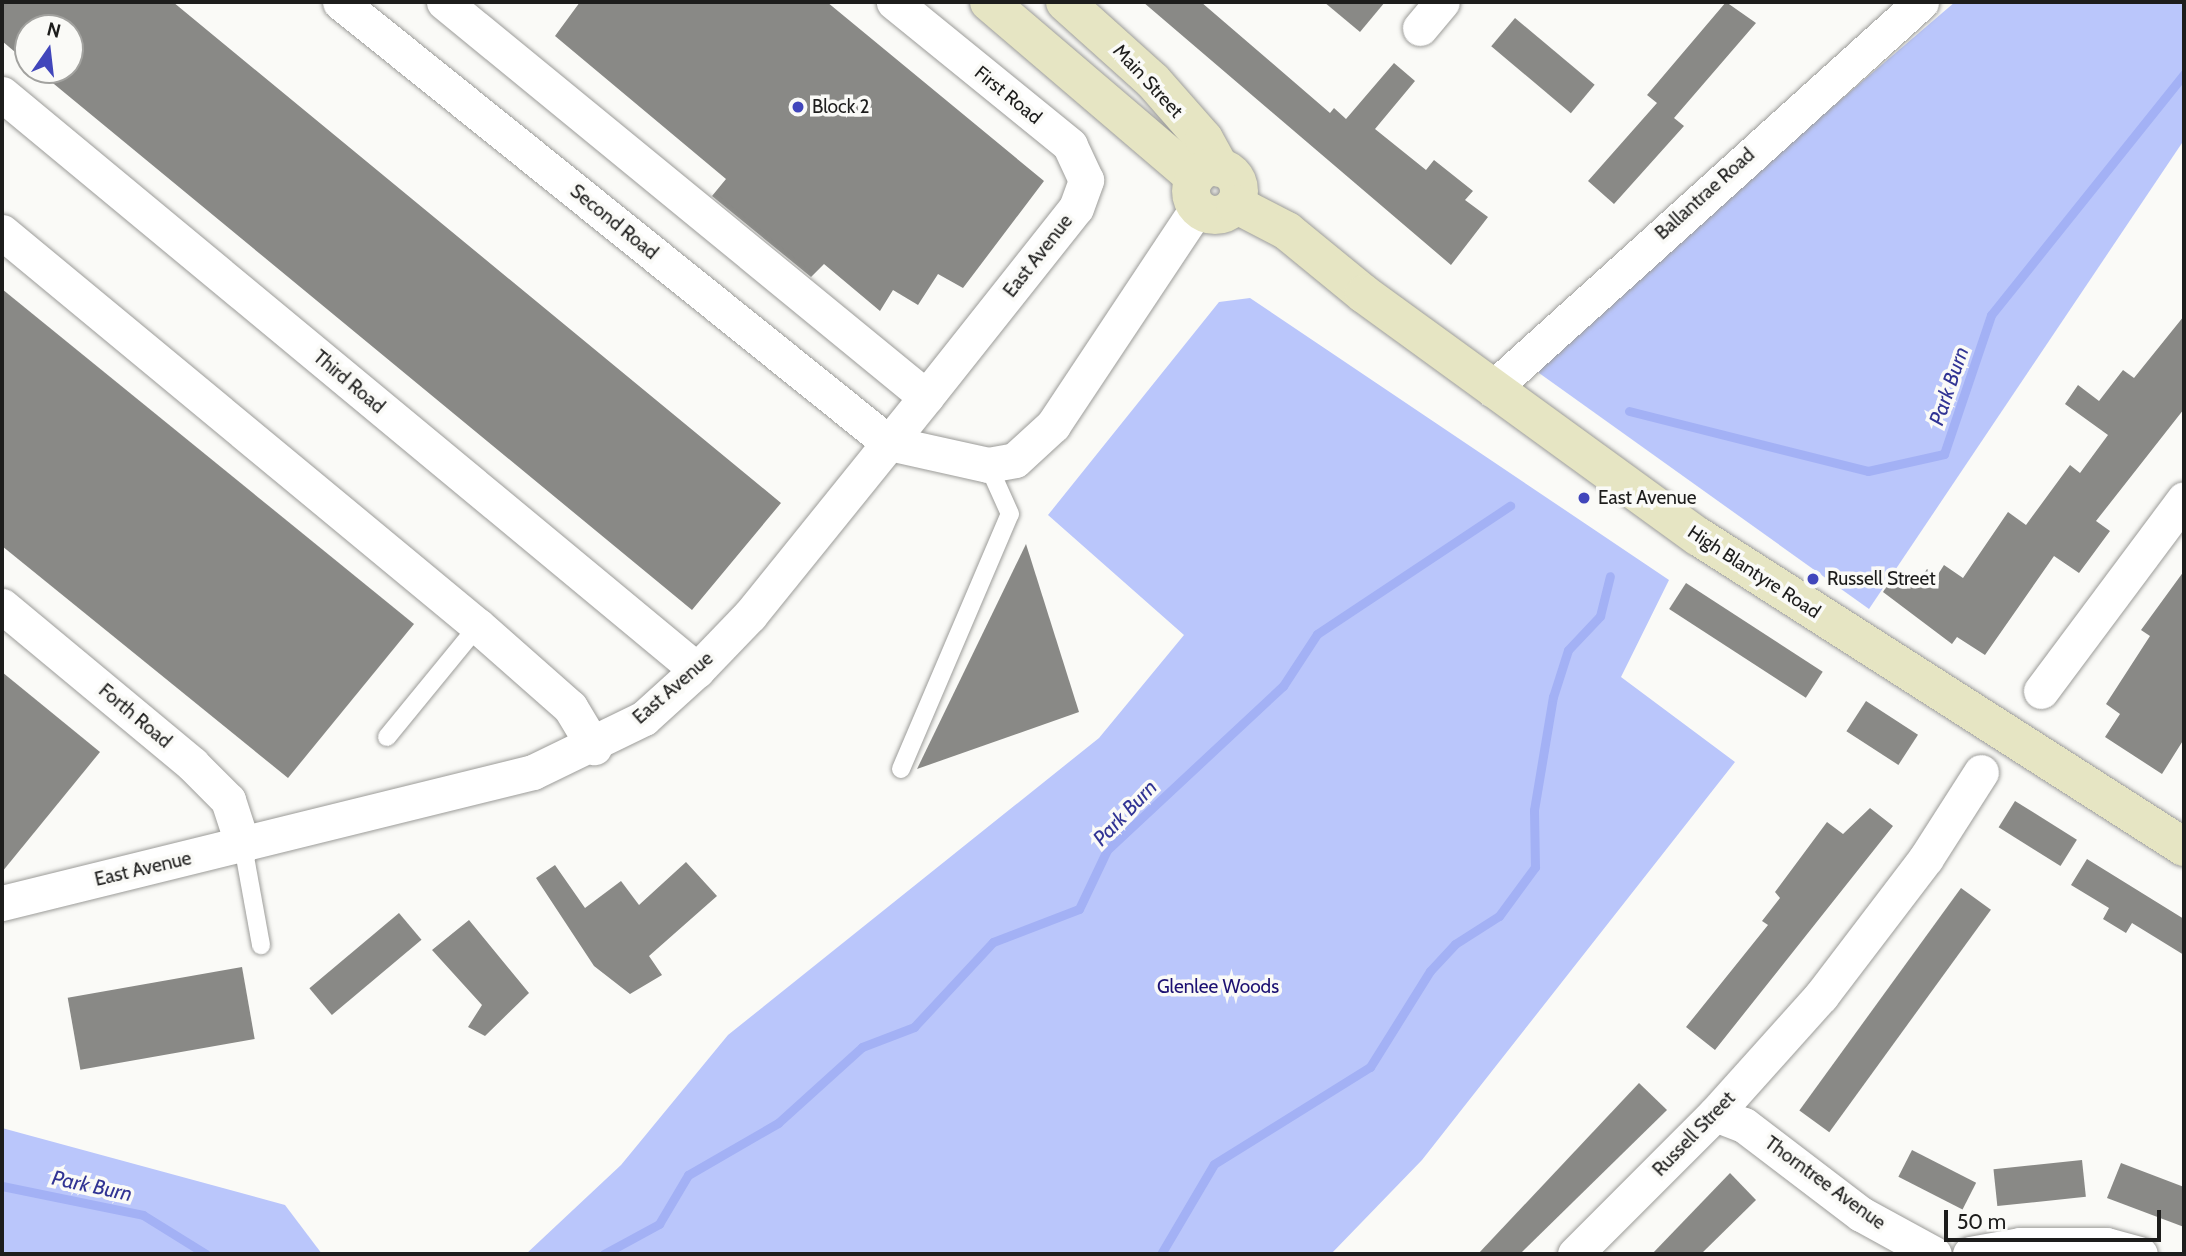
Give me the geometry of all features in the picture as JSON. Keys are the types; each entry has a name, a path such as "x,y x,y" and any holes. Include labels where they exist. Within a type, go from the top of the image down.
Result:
{"main road":[{"name":"Main Street","path":"989,2 1204,184 1237,182 1235,204"},
{"name":"Main Street","path":"1065,2 1153,81 1204,139 1204,184"},
{"name":"High Blantyre Road","path":"1235,204 1287,231 1492,389 1699,537 2184,847"}],"street":[{"name":"Second Road","path":"340,2 889,443"},
{"path":"444,2 926,397"},
{"name":"First Road","path":"894,2 1070,145 1086,180 1076,208"},
{"path":"1420,28 1442,2"},
{"name":"Ballantrae Road","path":"1492,389 1921,2"},
{"name":"Third Road","path":"2,94 697,670"},
{"path":"889,443 988,465 1015,460 1053,425 1204,184"},
{"name":"East Avenue","path":"2,902 243,846 533,772 594,747 644,718 697,670 889,443 1076,208"},
{"path":"2,232 478,626 570,706 594,747"},
{"path":"2041,691 2184,499"},
{"name":"Forth Road","path":"2,606 192,764 228,800 243,846"},
{"name":"Russell Street","path":"1575,1254 1715,1114 1821,996 1926,858 1981,772"},
{"name":"Thorntree Avenue","path":"1715,1114 1744,1125 1861,1214 1934,1254"},
{"path":"1970,1254 2020,1245 2106,1245 2140,1254"}],"lane":[{"path":"901,769 1010,514 988,465"},
{"path":"387,737 478,626"},
{"path":"243,846 261,945"}],"green space":[{"path":"1955,2 2184,2 2184,140 1869,609 1539,373 1539,358"},
{"name":"Glenlee Woods","path":"1250,298 1669,580 1621,677 1735,762 1422,1160 1331,1254 526,1254 621,1165 728,1035 1099,738 1184,635 1048,515 1219,302"},
{"path":"2,1128 285,1205 322,1254 2,1254"}],"building":[{"path":"2,2 173,2 781,503 692,610 54,84 84,84 84,14 14,14 14,51 2,41"},
{"name":"Block 2","path":"580,2 827,2 1044,181 963,288 938,274 918,305 893,290 880,311 824,264 811,277 712,196 726,179 555,36"},
{"path":"1143,2 1201,2 1330,113 1334,108 1346,119 1394,63 1415,81 1375,129 1426,170 1434,160 1473,191 1465,200 1488,217 1451,265"},
{"path":"1324,2 1385,2 1360,32"},
{"path":"1726,2 1756,23 1674,118 1684,126 1614,204 1588,181 1657,103 1647,95"},
{"path":"1515,18 1595,85 1571,113 1491,46"},
{"path":"2,289 414,624 288,778 2,546"},
{"path":"2184,316 2184,409 2096,521 2110,531 2079,573 2054,556 1985,655 1957,637 1952,644 1883,592 1896,572 1917,585 1927,569 1937,576 1944,565 1963,578 2008,512 2026,525 2070,465 2080,473 2108,435 2065,404 2078,385 2099,401 2123,370 2134,378"},
{"path":"1026,544 1079,712 917,769"},
{"path":"2184,571 2184,739 2162,774 2105,737 2120,714 2106,704 2150,636 2141,630"},
{"path":"1686,583 1823,672 1806,698 1669,609"},
{"path":"2,672 100,752 2,872"},
{"path":"1866,701 1918,735 1898,765 1846,731"},
{"path":"2015,801 2077,840 2060,866 1999,827"},
{"path":"1870,808 1893,826 1715,1050 1686,1027 1768,925 1762,921 1780,898 1775,892 1827,822 1843,834"},
{"path":"2087,859 2184,919 2184,955 2132,923 2126,933 2103,919 2109,908 2071,885"},
{"path":"686,862 717,896 649,956 662,975 630,994 594,966 536,878 555,865 585,908 621,881 639,905"},
{"path":"1961,888 1991,910 1829,1132 1799,1110"},
{"path":"399,913 421,940 332,1015 309,988"},
{"path":"469,920 529,993 485,1036 468,1027 482,1005 432,950"},
{"path":"242,967 255,1039 80,1070 68,998"},
{"path":"1639,1083 1667,1110 1520,1254 1478,1254"},
{"path":"1912,1150 1976,1183 1963,1209 1898,1177"},
{"path":"2082,1160 2086,1197 1997,1206 1993,1169"},
{"path":"2121,1163 2184,1187 2184,1227 2107,1198"},
{"path":"1730,1173 1756,1200 1701,1254 1652,1254"}],"waterway":[{"name":"Park Burn","path":"1629,411 1868,471 1944,454 1991,315 2184,74"},
{"name":"Park Burn","path":"604,1254 659,1224 688,1175 778,1123 862,1047 914,1027 993,942 1079,909 1107,850 1283,686 1317,634 1510,506"},
{"path":"1161,1254 1214,1164 1370,1067 1430,971 1455,944 1499,916 1535,867 1534,810 1553,697 1568,650 1600,616 1610,576"},
{"name":"Park Burn","path":"2,1186 143,1215 206,1254"}],"place":[{"name":"Block 2","path":"798,107"},
{"name":"East Avenue","path":"1584,498"},
{"name":"Russell Street","path":"1813,579"}]}
